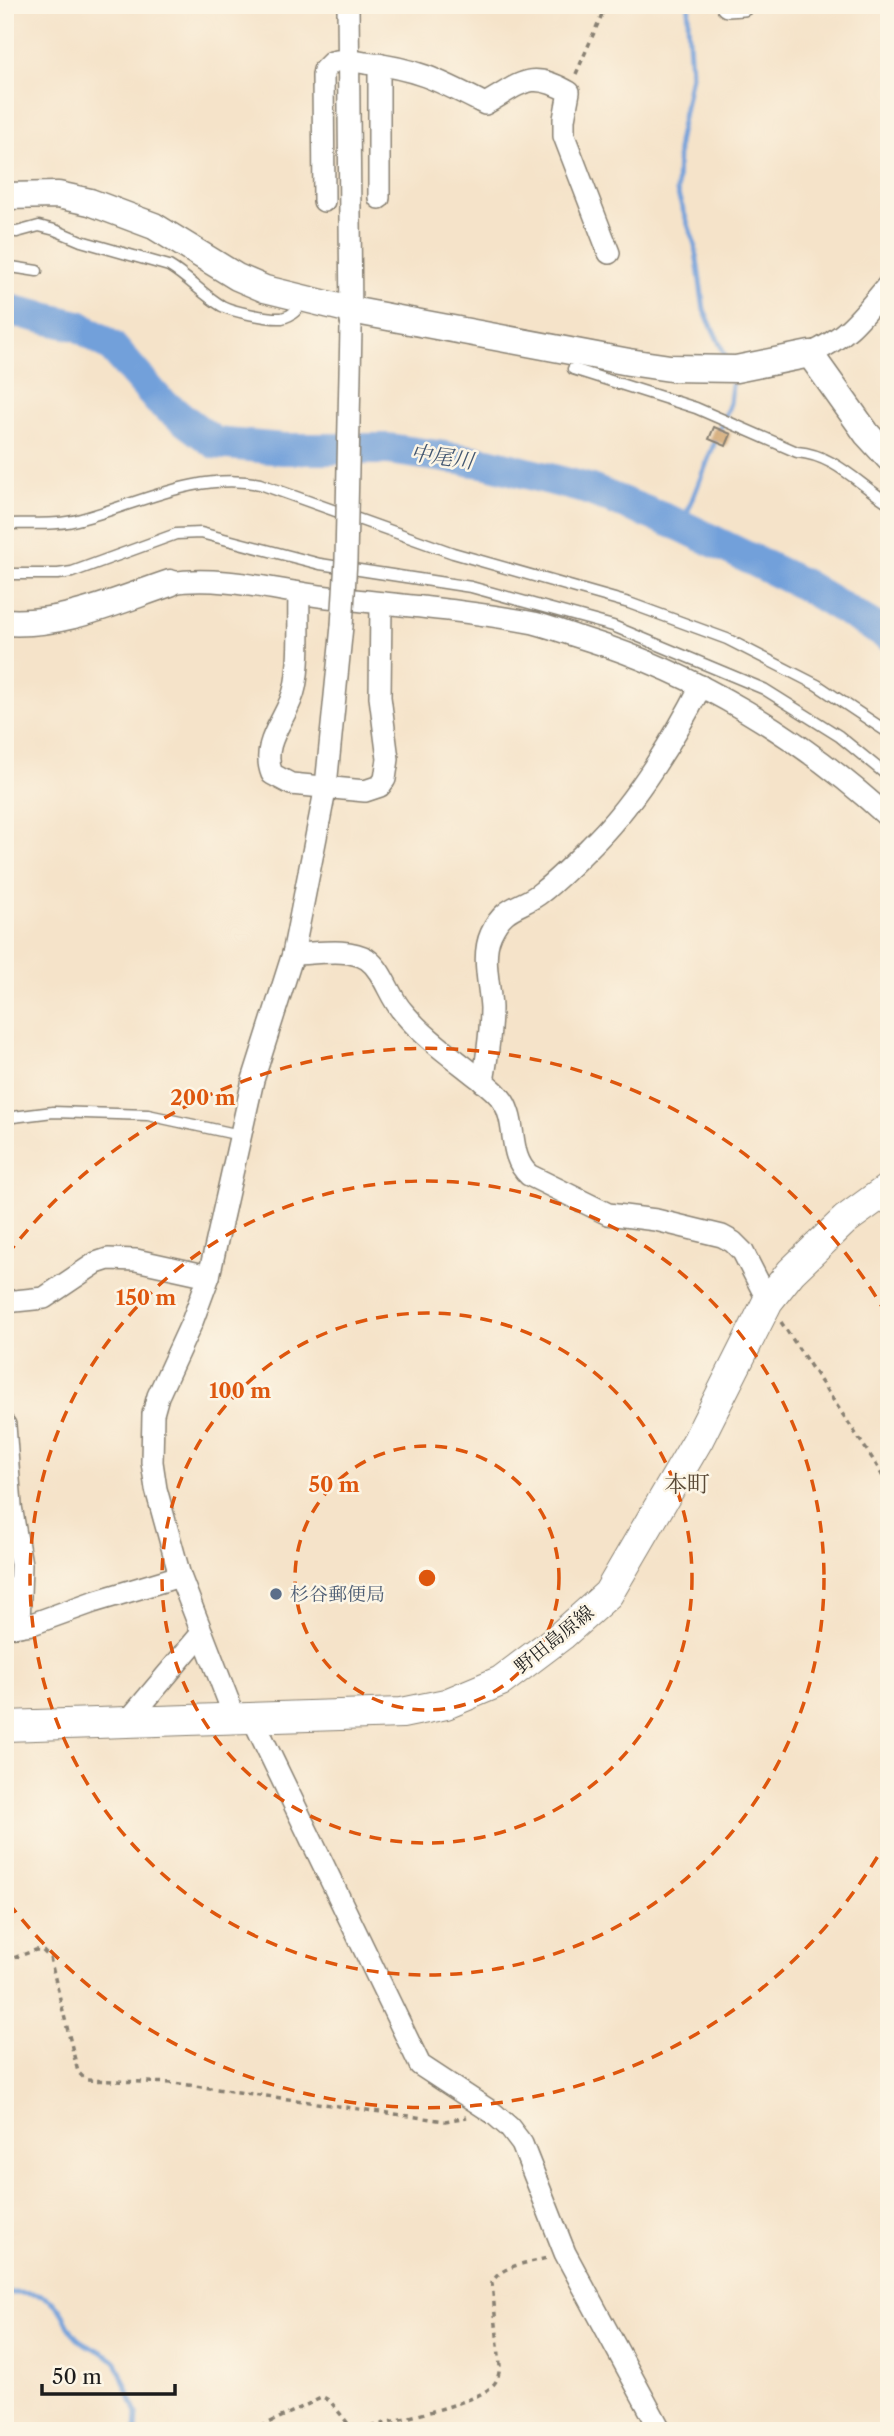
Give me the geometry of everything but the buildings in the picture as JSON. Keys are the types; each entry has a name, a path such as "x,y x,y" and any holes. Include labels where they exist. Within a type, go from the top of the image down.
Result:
{"main road":[{"name":"野田島原線","path":"5,1726 402,1713 446,1704 501,1681 562,1635 608,1594 698,1440 768,1301 791,1272 845,1220 889,1188"}],"street":[{"path":"348,5 351,319 346,560 326,786 293,954 253,1080 209,1276 192,1322 158,1396 153,1414 151,1437 156,1489 180,1576 202,1633 420,2065 493,2113 509,2127 522,2144 565,2253 661,2431"},
{"path":"324,201 323,75 332,62 401,66 436,79 485,104 524,82 546,80 569,92 564,136 609,253"},
{"path":"379,64 379,198"},
{"path":"5,196 58,195 90,202 170,234 237,278 303,299 351,319 670,368 736,369 810,354 833,344 851,329 889,284"},
{"path":"810,354 867,434 889,457"},
{"path":"5,622 46,622 84,613 170,583 212,580 299,594 536,624 621,650 701,686 787,736 889,818"},
{"path":"299,594 295,688 268,751 268,764 272,774 291,784 356,791 373,790 380,786 388,770 380,697 381,603"},
{"path":"483,1082 490,1034 487,954 492,932 512,907 541,892 598,838 628,803 683,722 701,686"},
{"path":"293,954 358,955 374,965 401,1011 504,1103 517,1159 521,1168 529,1175 608,1214 656,1220 722,1236 743,1252 768,1301"},
{"path":"5,1302 44,1298 54,1294 96,1263 108,1259 136,1260 209,1276"},
{"path":"5,1425 11,1506 20,1564 12,1627 180,1576"},
{"path":"127,1722 202,1633"}],"lane":[{"path":"5,230 17,232 40,226 81,241 169,266 222,306 237,312 282,318 292,314 303,299"},
{"path":"5,266 37,271"},
{"path":"573,369 696,408 797,452 814,453 854,475 889,503"},
{"path":"5,524 78,520 197,483 239,480 260,484 453,553 629,603 727,639 817,685 889,733"},
{"path":"5,574 58,575 72,572 188,532 320,564 471,587 612,626 764,689 839,736 889,777"},
{"path":"5,1118 52,1112 148,1115 240,1135"}],"path":[{"path":"569,92 606,5"},
{"path":"768,1301 889,1487"},
{"path":"5,1961 36,1950 42,1950 50,1958 78,2072 81,2077 90,2081 174,2083 445,2120 493,2113"},
{"path":"362,2431 473,2398 492,2386 498,2378 500,2366 492,2292 496,2275 565,2253"},
{"path":"252,2431 323,2397 330,2401 354,2431"}],"waterway":[{"path":"689,5 691,75 678,143 677,192 695,245 704,310 725,355"},
{"name":"中尾川","path":"5,309 79,326 111,346 159,401 215,443 283,449 388,449 488,463 588,489 682,526 804,585 889,636"},
{"path":"682,526 730,403 732,385"},
{"path":"5,2293 46,2297 58,2307 78,2339 116,2362 137,2413 136,2431"}],"place":[{"name":"杉谷郵便局","path":"276,1594"}],"district":[{"name":"本町","path":"687,1484"}]}
